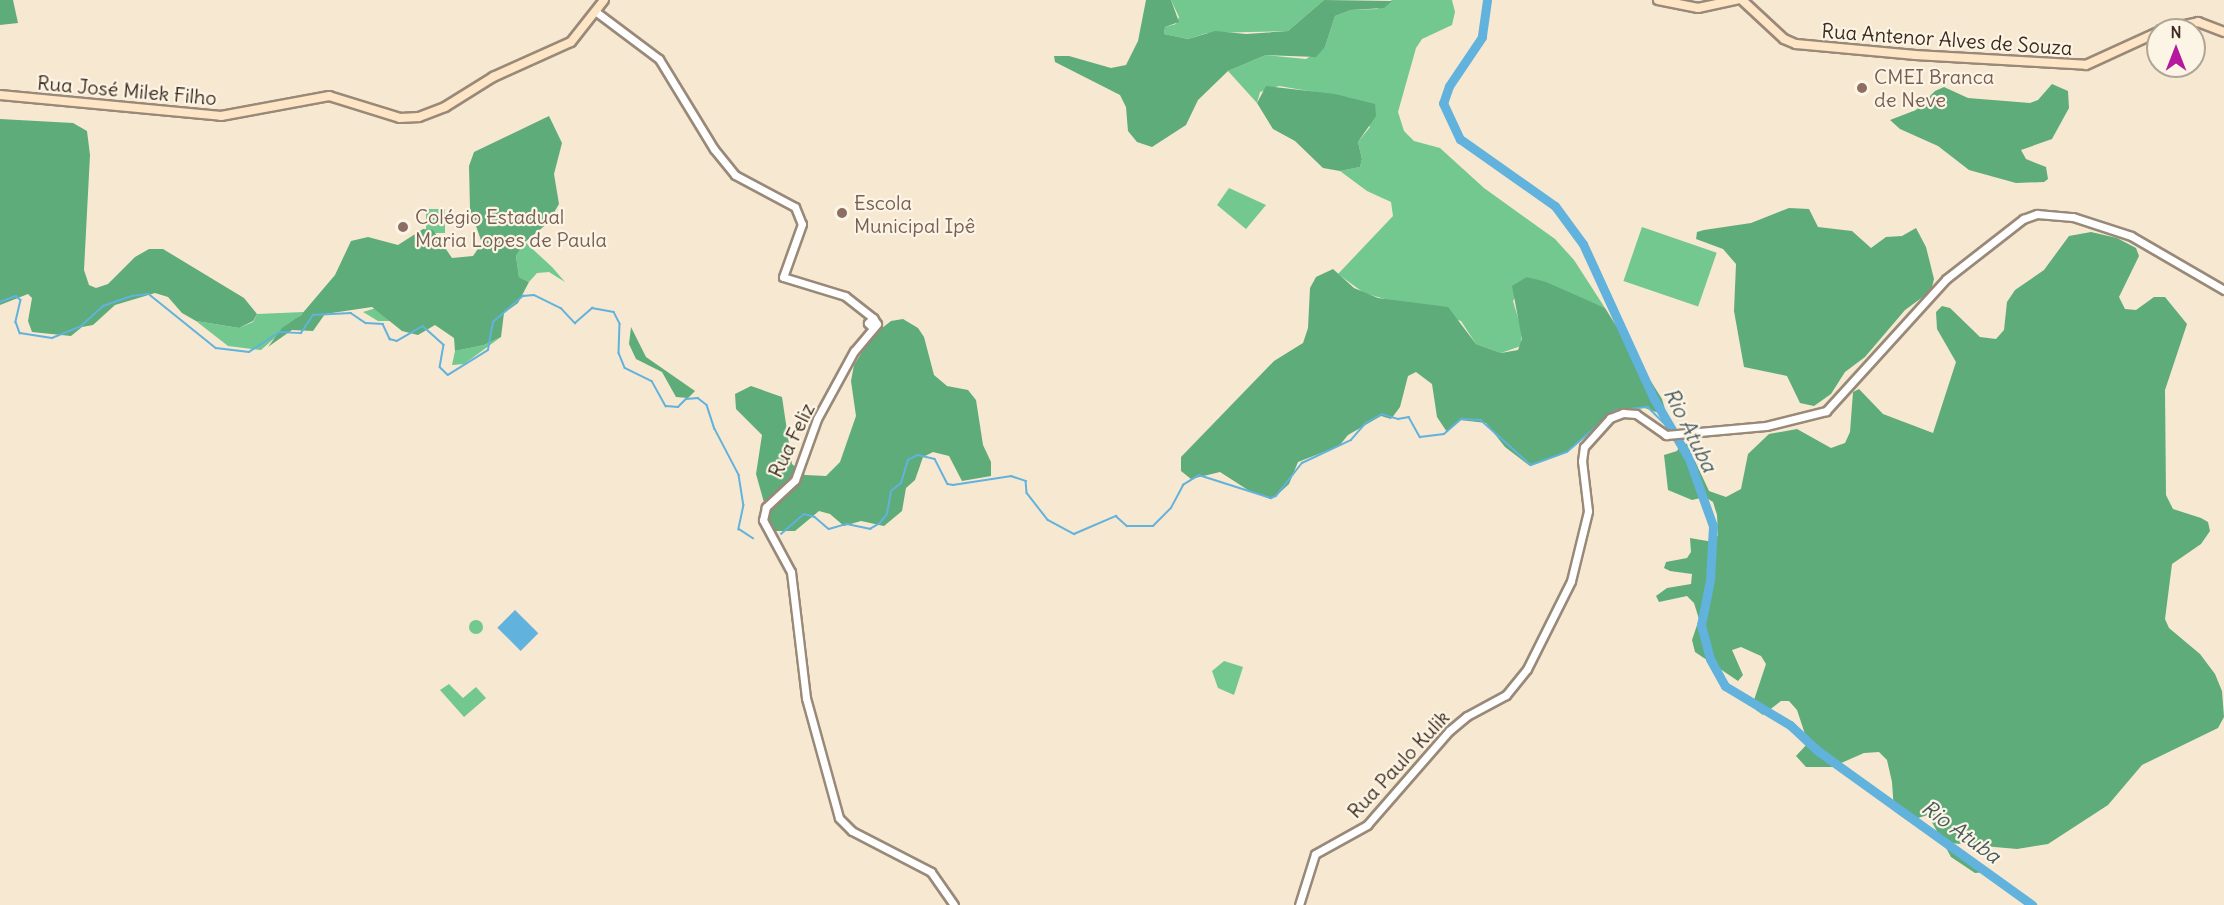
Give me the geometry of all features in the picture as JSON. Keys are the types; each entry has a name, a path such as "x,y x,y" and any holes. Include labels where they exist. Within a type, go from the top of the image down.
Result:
{"main road":[{"name":"Rua José Milek Filho","path":"0,95 221,116 329,96 400,118 419,117 446,106 493,76 571,42 604,0"},
{"path":"1658,0 1698,8 1737,0"},
{"name":"Rua Antenor Alves de Souza","path":"1742,0 1784,39 1796,44 1915,55 2086,65 2146,37"},
{"name":"Rua Antenor Alves de Souza","path":"2206,25 2224,32"}],"street":[{"name":"Rua Feliz","path":"595,11 659,59 714,149 735,175 795,207 802,224 783,277 834,291 860,307 871,324 817,419 795,480 766,507 763,516 765,528 791,572 799,616 806,698 839,818 852,831 931,872 954,905"},
{"name":"Rua Paulo Kulik","path":"1299,905 1315,855 1367,825 1449,731 1467,716 1506,695 1527,669 1571,581 1588,511 1582,454 1593,434 1610,418 1630,412 1669,435 1766,426 1826,411 1946,279 2023,219 2037,214 2073,217 2131,236 2224,290"}],"green space":[{"path":"0,0 13,0 18,23 0,25"},
{"path":"1146,0 1171,0 1179,22 1165,27 1164,34 1188,39 1215,31 1246,34 1288,31 1324,0 1392,1 1384,8 1351,10 1335,16 1325,47 1316,57 1266,55 1228,71 1198,100 1186,125 1152,147 1137,142 1128,131 1126,107 1120,95 1055,62 1054,56 1069,56 1111,68 1126,65 1138,41"},
{"path":"1171,0 1324,0 1288,31 1207,33 1188,39 1164,34 1165,27 1176,24 1179,17"},
{"path":"1392,0 1452,0 1455,12 1452,25 1422,39 1416,48 1398,112 1404,131 1414,141 1440,148 1484,188 1555,239 1574,260 1605,308 1527,277 1513,301 1522,331 1521,346 1501,353 1476,344 1461,321 1364,293 1338,274 1393,216 1391,202 1367,191 1340,171 1360,167 1362,159 1358,142 1370,127 1350,98 1279,86 1260,92 1257,103 1228,71 1266,55 1306,59 1325,47 1335,16 1351,10 1377,9"},
{"path":"2052,84 2068,91 2069,108 2052,139 2021,150 2026,159 2046,167 2048,179 2044,182 2016,183 1969,170 1938,146 1900,129 1890,120 1916,110 1935,91 1944,87 1968,98 2030,103 2038,100"},
{"path":"1266,86 1335,94 1375,104 1376,116 1358,142 1362,159 1360,167 1340,171 1323,168 1295,141 1273,129 1257,103"},
{"path":"549,116 562,143 554,174 559,204 548,223 525,242 516,256 519,277 529,282 518,303 504,313 501,337 484,345 455,351 454,338 435,325 418,335 402,331 372,307 325,314 313,331 292,330 268,347 282,328 301,315 335,275 351,241 368,237 398,245 423,229 433,230 452,258 473,256 482,243 470,209 469,166 474,152"},
{"path":"0,119 73,123 87,131 90,155 84,270 89,285 96,288 108,284 135,257 149,249 163,249 244,298 257,314 253,321 239,328 196,321 182,313 168,297 155,293 115,305 93,325 82,327 71,336 32,332 28,321 32,298 28,294 0,305"},
{"path":"1229,188 1266,205 1246,229 1217,205"},
{"path":"1789,208 1809,209 1818,227 1852,231 1871,248 1886,237 1902,236 1916,228 1926,247 1934,279 1931,291 1905,310 1865,357 1845,372 1831,394 1814,406 1800,403 1787,376 1744,367 1734,311 1736,264 1723,249 1696,239 1697,232 1751,223"},
{"path":"426,209 445,209 445,233 426,233"},
{"path":"1642,227 1717,253 1698,307 1623,281"},
{"path":"2091,232 2117,238 2136,248 2139,256 2119,297 2125,309 2136,310 2154,297 2165,297 2187,324 2165,390 2166,495 2173,509 2208,522 2210,531 2201,544 2172,564 2165,619 2169,628 2200,654 2215,674 2222,691 2224,717 2218,728 2142,765 2108,805 2048,844 2017,849 1950,843 1950,849 1985,872 1975,873 1951,857 1928,815 1908,821 1894,811 1892,782 1887,760 1879,752 1864,753 1832,767 1806,767 1796,756 1808,743 1797,710 1789,701 1781,701 1763,715 1756,710 1754,700 1766,664 1761,656 1741,647 1732,650 1743,675 1738,681 1695,652 1692,640 1699,619 1694,603 1687,596 1659,602 1656,596 1667,588 1691,584 1692,574 1670,571 1664,568 1666,562 1687,558 1691,552 1690,538 1713,542 1718,535 1717,515 1713,502 1705,497 1692,500 1668,490 1664,455 1677,451 1681,443 1687,444 1709,491 1726,497 1741,489 1748,454 1769,434 1797,429 1831,448 1845,443 1850,432 1853,392 1859,389 1883,414 1933,433 1956,362 1937,329 1936,312 1942,306 1950,308 1980,337 1996,339 2004,330 2007,302 2015,290 2044,270 2069,236"},
{"path":"525,242 565,282 549,272 537,273 529,282 519,277 516,256"},
{"path":"1333,269 1354,288 1378,298 1448,307 1476,344 1501,353 1518,350 1522,339 1512,286 1527,277 1546,282 1605,308 1662,399 1667,416 1642,407 1613,412 1566,453 1530,466 1505,447 1486,423 1460,420 1447,432 1437,417 1432,384 1416,372 1408,376 1400,407 1391,419 1381,416 1348,435 1339,446 1298,462 1289,484 1275,497 1270,499 1248,490 1220,472 1191,479 1181,471 1181,457 1274,361 1303,343 1308,328 1310,288 1316,277"},
{"path":"376,308 382,311 390,321 378,321 363,312"},
{"path":"304,312 261,350 228,346 196,321 239,328 253,322 257,314"},
{"path":"903,319 918,328 924,337 934,375 947,386 968,390 976,400 983,445 991,462 991,476 962,481 949,456 933,452 923,457 915,480 906,488 902,511 884,526 861,521 844,526 830,514 819,511 795,531 772,531 756,474 762,435 736,409 735,394 751,386 782,397 792,464 805,475 826,476 840,462 856,416 851,381 854,365 872,336 891,321"},
{"path":"631,327 646,357 695,391 688,398 676,397 662,372 636,359 629,344"},
{"path":"501,337 464,364 452,365 455,351 484,345"},
{"path":"476,620 481,622 483,627 481,632 476,634 471,632 469,627 471,622"},
{"path":"1224,661 1243,667 1234,695 1218,688 1212,671"},
{"path":"449,684 463,698 476,687 486,698 464,717 440,690"}],"water":[{"path":"515,610 538,633 521,651 497,628"}],"waterway":[{"name":"Rio Atuba","path":"1487,0 1482,37 1449,86 1443,103 1460,139 1555,206 1583,244 1654,399 1689,459 1713,526 1710,580 1701,625 1710,659 1725,686 1790,725 1818,751 2032,905"},
{"path":"0,302 16,296 21,300 16,322 20,333 52,338 81,326 103,306 132,296 149,294 216,348 249,352 280,332 301,333 313,315 351,313 366,323 383,324 390,339 397,341 423,326 444,345 440,367 448,375 488,350 493,322 523,296 534,295 561,308 575,323 592,308 614,312 620,324 619,353 625,368 652,381 666,406 678,407 686,399 698,398 707,405 715,429 739,475 744,505 739,529 753,538"},
{"path":"781,534 804,514 815,517 829,529 847,524 870,529 880,523 887,514 891,491 901,483 908,460 918,455 935,459 948,484 1011,476 1026,481 1027,493 1048,520 1074,534 1116,516 1127,526 1153,526 1171,508 1183,485 1199,475 1271,498 1276,496 1302,463 1351,440 1366,423 1382,414 1398,419 1409,417 1420,437 1444,434 1461,419 1481,420 1531,465 1567,452 1614,411 1648,407 1672,431"}],"place":[{"name":"CMEI Branca de Neve","path":"1862,88"},
{"name":"Escola Municipal Ipê","path":"842,213"},
{"name":"Colégio Estadual Maria Lopes de Paula","path":"403,227"}]}
